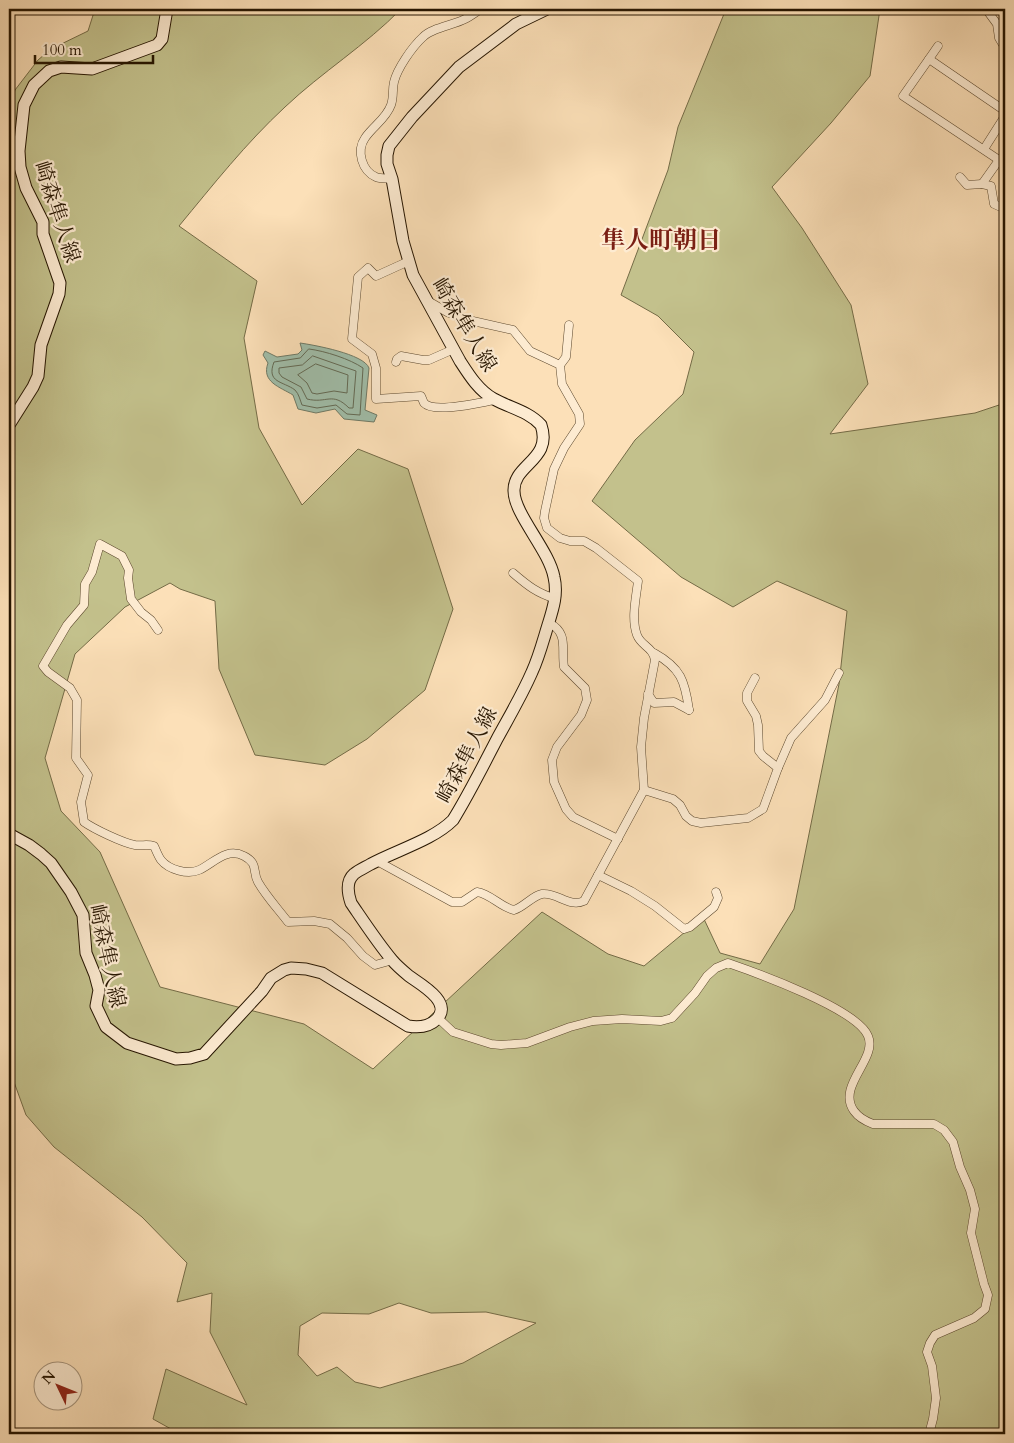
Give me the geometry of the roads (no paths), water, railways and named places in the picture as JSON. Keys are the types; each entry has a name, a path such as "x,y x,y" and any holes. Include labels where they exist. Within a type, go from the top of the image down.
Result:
{"main road":[{"name":"崎森隼人線","path":"9,425 38,376 41,345 59,294 60,282 42,234 43,222 26,188 20,167 19,151 24,105 34,85 49,70 61,67 92,69 157,45 162,39 167,9"},
{"name":"崎森隼人線","path":"9,834 41,854 72,892 83,915 86,954 95,974 99,990 96,1006 106,1027 127,1043 176,1059 204,1054 271,978 284,970 292,968 306,969 327,975 408,1026 422,1027 430,1025 438,1018 440,1009 434,993 404,972 393,960 351,903 348,895 349,884 354,874 446,827 453,820 532,672 553,614 556,599 554,577 550,564 518,506 514,490 514,483 519,475 540,452 543,440 541,425 532,417 488,395 469,375 454,349 413,275 403,241 392,179 387,164 387,155 389,146 403,128 459,67 501,34 541,10"}],"street":[{"path":"392,179 377,178 367,171 362,164 362,150 364,139 386,116 392,104 394,96 393,84 397,75 414,46 425,34 466,19 482,9"},
{"path":"986,9 997,24 999,38 1005,48"},
{"path":"938,46 903,96 1002,162 982,184"},
{"path":"929,59 1005,111"},
{"path":"984,149 1005,116"},
{"path":"960,177 967,186 982,184 991,186 994,204 1005,209"},
{"path":"409,261 376,276 368,268 358,277 352,339 372,354 376,368 376,399 421,396 424,403 429,406 449,408 495,400"},
{"path":"428,302 464,319 513,330 530,351 560,365"},
{"path":"569,325 566,357 560,365 562,384 579,414 580,424 564,448 554,469 544,518 548,528 560,538 570,541 584,541 596,548 638,581 635,615 638,637 654,653 672,665 681,675 688,710 674,702 654,703 648,694"},
{"path":"396,362 401,356 423,360 434,359 454,349"},
{"path":"158,630 131,599 129,570 122,556 100,544 92,572 85,584 84,605 68,625 43,666 70,688 77,700 76,758 88,775 81,802 84,822 93,829 135,845 147,844 154,846 160,860 180,871 198,871 222,855 236,853 246,857 255,866 257,880 288,922 314,921 330,924 375,965 393,960"},
{"path":"513,573 540,594 556,599"},
{"path":"549,623 558,628 562,636 564,667 584,688 587,700 581,715 557,747 552,760 554,782 566,809 572,817 618,839"},
{"path":"377,861 452,902 462,902 477,892 484,893 509,909 514,910 541,894 549,894 574,904 584,901 644,790 641,747 648,694 654,669 654,653"},
{"path":"644,790 673,798 680,805 686,816 702,823 748,818 764,809 791,738 825,700 839,673"},
{"path":"755,678 746,693 747,701 756,716 759,751 778,768"},
{"path":"598,875 631,891 655,906 684,929 690,927 714,907 718,898 716,892"},
{"path":"438,1018 453,1032 491,1044 501,1045 527,1043 570,1027 593,1021 661,1021 672,1018 695,993 707,976 716,968 728,963 778,981 835,1008 858,1022 869,1038 869,1047 850,1090 849,1102 853,1109 863,1121 873,1124 934,1124 944,1130 953,1142 975,1209 971,1233 988,1295 985,1309 974,1318 935,1336 930,1343 927,1352 932,1366 936,1398 929,1434"}],"water":[{"path":"300,343 349,354 365,363 369,368 365,410 377,415 374,422 344,419 335,409 316,413 298,409 293,395 269,379 267,375 268,363 263,355 265,351 277,357 298,354 302,350"}],"district":[{"name":"隼人町朝日","path":"661,240"}]}
